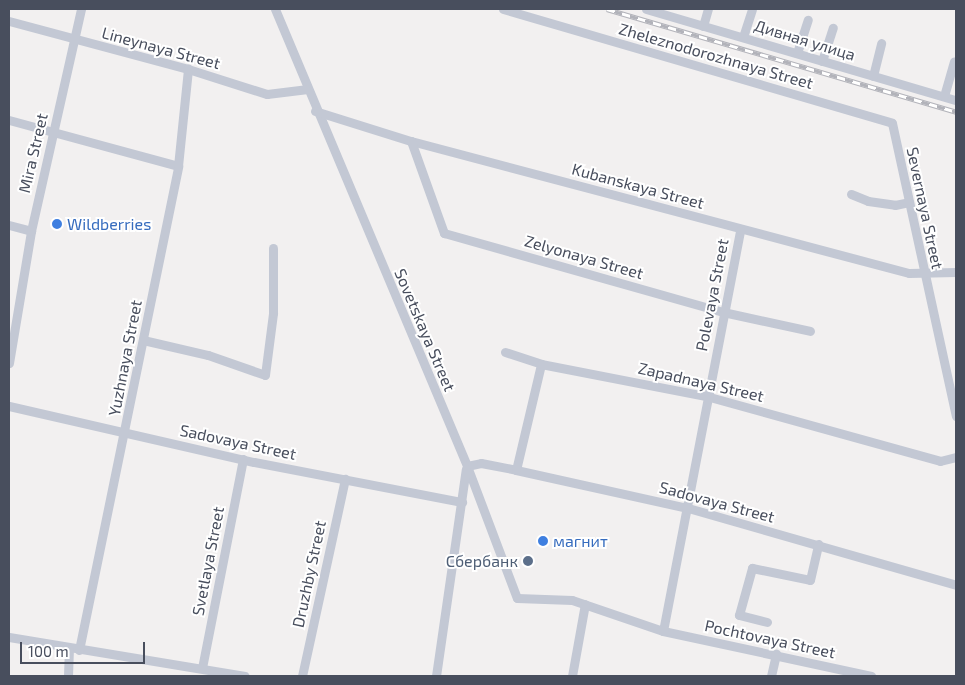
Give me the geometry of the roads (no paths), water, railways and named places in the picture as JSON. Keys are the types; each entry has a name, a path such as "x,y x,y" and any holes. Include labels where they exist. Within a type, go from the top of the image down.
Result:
{"street":[{"name":"Mira Street","path":"9,363 31,231 81,9"},
{"name":"Sovetskaya Street","path":"275,9 315,111 467,466 517,598"},
{"name":"Zheleznodorozhnaya Street","path":"503,9 892,123"},
{"path":"703,26 708,9"},
{"path":"743,37 752,9"},
{"name":"Дивная улица","path":"651,10 956,100"},
{"path":"797,53 808,20"},
{"name":"Lineynaya Street","path":"9,21 74,40 188,69 267,94 306,89"},
{"path":"822,61 833,28"},
{"path":"873,76 881,43"},
{"path":"944,96 954,61"},
{"name":"Yuzhnaya Street","path":"68,676 126,432 178,166 188,69"},
{"name":"Kubanskaya Street","path":"315,111 411,141 740,230 909,273 956,272"},
{"path":"9,120 178,166"},
{"name":"Severnaya Street","path":"892,123 956,416"},
{"name":"Zelyonaya Street","path":"411,141 444,233 723,312 810,331"},
{"path":"851,194 868,201 895,205 908,202"},
{"path":"9,225 31,231"},
{"name":"Polevaya Street","path":"663,631 688,508 706,396 740,230"},
{"path":"143,340 208,354 265,375 273,313 273,248"},
{"name":"Zapadnaya Street","path":"506,352 541,364 706,396 940,461 956,457"},
{"path":"516,470 541,364"},
{"name":"Sadovaya Street","path":"9,406 243,459 462,502"},
{"name":"Svetlaya Street","path":"192,676 198,667 243,459"},
{"name":"Sadovaya Street","path":"467,466 481,463 688,508 956,585"},
{"path":"436,676 467,466"},
{"name":"Druzhby Street","path":"302,676 345,479"},
{"path":"767,622 739,615 752,568 810,580 818,544"},
{"name":"Pochtovaya Street","path":"517,598 572,600 663,631 871,676"},
{"path":"572,676 585,604"},
{"path":"9,637 245,676"},
{"path":"771,676 776,654"}],"railway":[{"path":"607,9 956,112"}],"place":[{"name":"Wildberries","path":"57,224"},
{"name":"магнит","path":"543,541"},
{"name":"Сбербанк","path":"528,561"}]}
